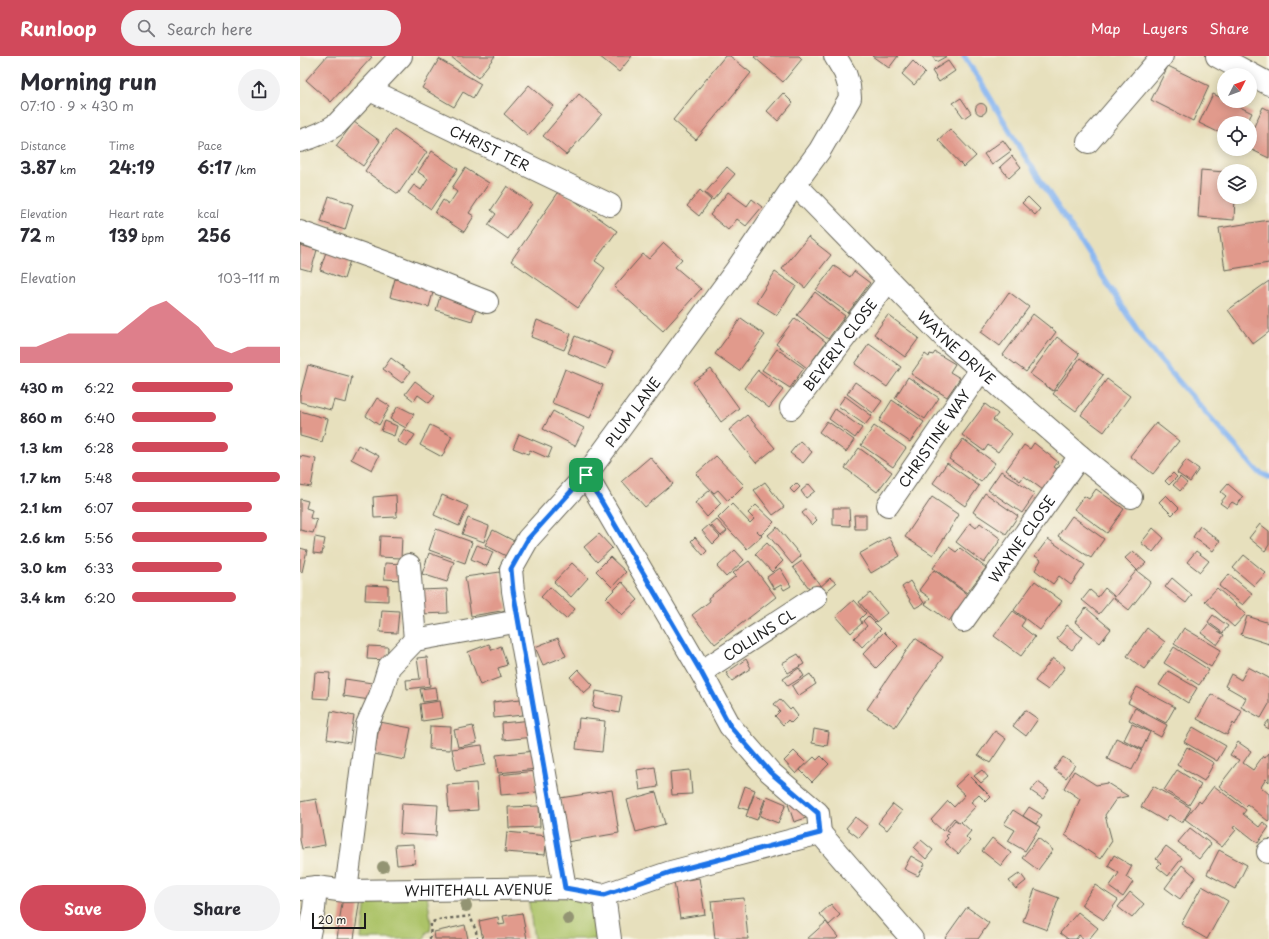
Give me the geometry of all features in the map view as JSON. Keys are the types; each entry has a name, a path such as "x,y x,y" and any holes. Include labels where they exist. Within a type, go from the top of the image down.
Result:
{"street":[{"path":"300,140 313,138 328,131 337,124 401,56"},
{"name":"PLUM LANE","path":"565,888 513,590 511,569 528,539 586,475 737,269 820,150 850,98 849,86 845,73 835,56"},
{"path":"1088,142 1162,56"},
{"path":"1217,56 1269,84"},
{"name":"CHRIST TER","path":"370,90 610,205"},
{"name":"WAYNE DRIVE","path":"795,184 947,340 980,371 1131,497"},
{"path":"300,232 393,265 487,302"},
{"name":"BEVERLY CLOSE","path":"791,408 888,280"},
{"name":"CHRISTINE WAY","path":"888,505 980,371"},
{"name":"WAYNE CLOSE","path":"963,620 1080,456"},
{"path":"586,475 701,672 730,726 770,772 818,813 820,833 912,939"},
{"path":"409,565 415,640"},
{"name":"COLLINS CL","path":"701,672 816,597"},
{"path":"346,891 367,725 380,696 389,667 415,640 519,621"},
{"name":"WHITEHALL AVENUE","path":"308,888 346,891 565,888 604,895 671,872 820,833"},
{"path":"308,888 314,909 308,939"},
{"path":"604,895 610,939"}],"path":[{"path":"430,939 432,923 435,921 460,919 470,916 478,939"}],"green space":[{"path":"527,890 586,897 591,905 597,939 534,939"},
{"path":"367,893 427,894 431,923 430,931 427,932 424,939 361,939"}],"building":[{"path":"327,56 372,57 331,102 306,80"},
{"path":"450,56 495,56 478,78"},
{"path":"599,56 632,56 619,72"},
{"path":"725,56 730,56 751,73 696,140 673,120"},
{"path":"799,56 802,59 783,82 754,57"},
{"path":"872,56 898,56 889,68"},
{"path":"932,56 947,56 936,62"},
{"path":"439,59 481,84 473,98 463,92 454,107 422,88"},
{"path":"913,61 925,73 914,85 902,74"},
{"path":"948,61 955,71 939,82 932,71"},
{"path":"1168,66 1209,86 1193,121 1151,100"},
{"path":"529,85 553,106 528,135 504,114"},
{"path":"783,93 793,103 778,121 767,111"},
{"path":"579,94 602,114 566,155 543,136"},
{"path":"1213,94 1217,96 1217,108 1242,108 1252,113 1250,116 1217,116 1217,132 1199,123"},
{"path":"961,98 971,113 964,118 953,103"},
{"path":"981,103 985,105 987,109 985,113 981,115 977,113 975,109 977,105"},
{"path":"1263,107 1269,110 1269,158 1257,152 1257,120"},
{"path":"354,122 380,141 363,166 336,146"},
{"path":"394,129 427,152 398,194 365,171"},
{"path":"950,129 976,156 964,167 938,140"},
{"path":"1003,140 1011,151 992,165 984,154"},
{"path":"432,151 458,169 431,209 408,193 414,185 421,190 428,179 418,172"},
{"path":"1012,156 1021,167 1009,178 1000,167"},
{"path":"727,167 735,174 713,200 705,193"},
{"path":"465,168 489,183 469,213 474,216 464,232 435,213 443,200 449,204 457,192 452,188"},
{"path":"1201,170 1217,171 1217,204 1235,204 1234,220 1198,217"},
{"path":"507,186 532,204 508,239 488,225 496,214 491,210"},
{"path":"560,190 617,231 595,261 605,268 578,308 511,261"},
{"path":"700,190 711,200 699,216 687,206"},
{"path":"728,192 747,206 752,199 762,207 746,226 737,219 728,230 710,215"},
{"path":"329,196 353,204 345,230 321,222"},
{"path":"1028,197 1040,209 1035,215 1022,203"},
{"path":"1269,220 1269,263 1225,270 1219,228"},
{"path":"808,237 831,255 805,288 782,269"},
{"path":"664,243 682,259 675,267 701,289 663,331 614,287 643,254 649,259"},
{"path":"300,245 317,250 311,271 300,268"},
{"path":"327,249 351,257 344,279 320,270"},
{"path":"834,266 850,277 854,271 870,283 848,313 816,290"},
{"path":"775,272 796,286 777,315 756,302"},
{"path":"395,279 434,289 429,307 390,297"},
{"path":"1269,281 1269,332 1253,344 1228,310"},
{"path":"442,290 478,302 472,321 436,310"},
{"path":"815,292 845,316 828,339 797,315"},
{"path":"1009,292 1029,307 1000,346 981,332"},
{"path":"1033,314 1056,332 1026,372 1003,355"},
{"path":"888,315 919,338 905,357 874,334"},
{"path":"741,318 765,335 739,371 715,354"},
{"path":"795,318 826,342 807,368 776,344"},
{"path":"537,320 571,334 564,350 531,337"},
{"path":"575,336 613,352 606,369 568,353"},
{"path":"1057,337 1079,354 1053,391 1030,374"},
{"path":"869,344 901,367 887,387 855,364"},
{"path":"777,349 804,368 790,388 762,370"},
{"path":"935,352 955,364 950,372 960,378 947,397 911,374 925,354 929,357 930,354 933,355"},
{"path":"391,358 410,372 402,383 383,369"},
{"path":"1080,358 1103,375 1076,411 1053,394"},
{"path":"308,365 352,377 346,403 334,400 331,410 300,402 300,395"},
{"path":"565,369 603,385 590,418 552,403"},
{"path":"711,369 739,408 721,422 693,382"},
{"path":"758,370 783,390 769,408 744,388"},
{"path":"908,377 939,398 925,419 895,398"},
{"path":"1107,379 1130,396 1104,432 1081,415"},
{"path":"415,381 435,396 429,403 418,395 414,401 405,394"},
{"path":"855,382 882,401 873,413 847,394"},
{"path":"845,396 872,416 865,425 838,406"},
{"path":"377,398 390,406 379,425 366,416"},
{"path":"892,400 924,422 910,442 879,421"},
{"path":"985,404 998,414 993,420 1012,434 998,452 988,445 984,451 962,435"},
{"path":"398,406 414,414 406,428 390,419"},
{"path":"835,409 862,428 855,438 829,419"},
{"path":"300,411 328,419 322,442 300,436"},
{"path":"553,411 584,428 575,446 543,429"},
{"path":"747,415 775,448 756,463 729,430"},
{"path":"385,421 397,426 394,436 381,431"},
{"path":"827,421 854,440 846,452 819,432"},
{"path":"1156,423 1179,441 1153,474 1130,456"},
{"path":"430,425 452,436 442,457 420,445"},
{"path":"874,426 906,448 893,467 861,445"},
{"path":"404,429 415,435 407,447 397,441"},
{"path":"519,434 552,448 548,458 530,450 528,454 513,448"},
{"path":"963,439 995,463 981,482 949,459"},
{"path":"800,441 812,452 803,463 790,453"},
{"path":"1034,443 1058,462 1054,467 1058,470 1043,490 1024,476 1020,481 1006,470 1024,445 1030,449"},
{"path":"358,445 379,456 372,470 351,459"},
{"path":"859,448 892,472 877,492 845,468"},
{"path":"300,456 316,459 311,487 300,485"},
{"path":"716,456 744,485 728,501 718,490 714,493 696,474"},
{"path":"650,457 673,484 645,507 622,481"},
{"path":"1186,460 1199,469 1190,482 1177,473"},
{"path":"947,463 979,486 965,506 933,483"},
{"path":"1001,471 1035,494 1022,513 988,490"},
{"path":"1173,473 1177,477 1169,485 1165,481"},
{"path":"1180,477 1187,483 1180,491 1173,485"},
{"path":"765,482 784,507 773,515 754,490"},
{"path":"796,483 800,487 794,493 790,489"},
{"path":"809,484 815,491 806,498 801,491"},
{"path":"1228,484 1243,497 1237,505 1232,502 1227,508 1220,503 1226,496 1221,492"},
{"path":"1096,489 1124,509 1107,533 1074,509 1084,496 1089,499"},
{"path":"710,490 721,503 707,517 695,503"},
{"path":"985,493 1018,516 1006,534 973,512"},
{"path":"396,495 397,517 374,518 373,497"},
{"path":"442,495 468,506 459,526 434,515"},
{"path":"1166,495 1179,508 1172,515 1159,502"},
{"path":"932,497 959,515 933,555 905,537"},
{"path":"300,499 308,501 306,508 312,510 310,518 317,520 313,533 300,530"},
{"path":"732,504 750,523 754,519 748,513 756,505 774,522 761,535 762,536 747,549 718,518"},
{"path":"833,508 849,508 850,526 833,525"},
{"path":"807,509 817,520 812,525 802,513"},
{"path":"854,515 866,515 866,529 855,529"},
{"path":"1072,516 1104,539 1091,558 1058,536"},
{"path":"468,518 489,526 484,542 462,534"},
{"path":"716,519 727,531 721,536 710,524"},
{"path":"970,523 976,528 980,523 1001,539 984,563 956,542"},
{"path":"1260,524 1269,531 1269,545 1265,551 1249,538"},
{"path":"709,525 720,537 713,544 702,531"},
{"path":"1200,526 1220,541 1213,551 1193,537"},
{"path":"777,527 801,556 792,564 768,535"},
{"path":"1153,528 1164,538 1153,552 1141,543"},
{"path":"436,529 472,542 465,563 429,550"},
{"path":"493,530 516,542 508,557 485,545"},
{"path":"599,534 612,548 597,562 584,547"},
{"path":"380,536 402,537 401,558 379,557"},
{"path":"315,537 325,539 322,554 313,553"},
{"path":"695,537 707,551 703,555 691,541"},
{"path":"889,537 900,556 871,573 859,554"},
{"path":"1048,539 1085,565 1071,585 1059,576 1053,584 1035,570 1041,560 1035,556"},
{"path":"767,543 783,561 772,572 755,554"},
{"path":"477,545 493,552 487,566 471,559"},
{"path":"949,547 956,552 960,548 986,568 967,593 933,568"},
{"path":"300,548 307,550 302,572 300,571"},
{"path":"735,550 744,560 726,577 717,567"},
{"path":"1133,551 1146,563 1137,571 1151,582 1129,610 1114,598 1137,570 1125,558"},
{"path":"1196,551 1209,561 1200,572 1187,562"},
{"path":"429,553 454,562 447,582 422,574"},
{"path":"1244,555 1266,573 1254,586 1233,568"},
{"path":"610,557 626,572 612,587 596,571"},
{"path":"749,561 776,597 715,644 692,615 710,601 708,598 736,576 733,573"},
{"path":"802,561 820,585 812,592 793,567"},
{"path":"385,563 403,564 402,580 384,579"},
{"path":"572,563 588,578 571,597 554,582"},
{"path":"780,568 791,586 784,590 781,585 774,589 767,577"},
{"path":"934,570 968,595 949,621 925,604 930,598 919,590"},
{"path":"500,572 507,610 471,616 465,577"},
{"path":"1229,574 1253,594 1243,605 1219,586"},
{"path":"830,578 836,583 822,595 818,589"},
{"path":"1172,578 1192,595 1186,603 1165,587"},
{"path":"910,581 924,603 915,608 902,587"},
{"path":"1035,581 1062,601 1040,630 1014,610"},
{"path":"622,582 638,600 622,615 606,598"},
{"path":"366,585 388,586 388,601 365,600"},
{"path":"550,587 575,609 566,619 541,597"},
{"path":"1105,588 1114,596 1099,614 1082,600 1090,590 1098,597"},
{"path":"1217,588 1246,614 1234,627 1205,601"},
{"path":"447,589 448,613 420,614 419,590"},
{"path":"870,593 887,613 876,622 859,602"},
{"path":"854,600 866,613 860,619 862,623 851,633 836,616"},
{"path":"1086,608 1111,629 1100,643 1075,622"},
{"path":"382,610 399,611 397,633 380,632"},
{"path":"1013,611 1025,620 1021,626 1035,637 1021,656 994,636"},
{"path":"1213,615 1228,626 1223,633 1208,622"},
{"path":"868,616 881,629 862,647 854,638 867,626 863,621"},
{"path":"1247,616 1269,623 1269,644 1241,635"},
{"path":"1208,624 1224,635 1217,645 1201,633"},
{"path":"1067,625 1082,637 1072,650 1057,639"},
{"path":"1147,628 1165,642 1144,669 1127,656"},
{"path":"1184,628 1221,650 1211,667 1174,644"},
{"path":"884,632 898,646 876,668 863,654"},
{"path":"558,638 566,656 543,665 535,647"},
{"path":"915,638 943,657 895,727 867,709"},
{"path":"489,644 492,650 501,646 507,665 498,668 501,677 480,685 468,652"},
{"path":"368,646 388,647 387,660 367,659"},
{"path":"1174,647 1209,670 1199,685 1164,663"},
{"path":"798,654 804,664 788,673 782,663"},
{"path":"427,657 430,686 407,689 406,680 420,679 417,658"},
{"path":"1053,658 1065,667 1048,690 1035,681"},
{"path":"746,659 751,668 732,681 726,673"},
{"path":"1248,667 1269,678 1269,704 1261,718 1241,707 1246,698 1225,686 1231,674 1241,680"},
{"path":"799,668 804,676 788,686 783,679"},
{"path":"578,669 593,685 584,693 570,677"},
{"path":"1168,671 1197,688 1188,703 1159,685"},
{"path":"315,672 330,673 328,699 313,698"},
{"path":"810,674 816,684 798,696 792,686"},
{"path":"345,679 372,683 370,700 343,696"},
{"path":"436,687 438,700 423,702 420,689"},
{"path":"1137,687 1175,707 1166,723 1128,703"},
{"path":"596,691 622,696 619,713 593,707"},
{"path":"1211,694 1242,711 1235,725 1233,723 1227,735 1197,719"},
{"path":"521,699 523,715 494,718 493,702"},
{"path":"780,699 790,710 792,708 798,716 791,723 788,720 783,725 775,716 780,711 774,704"},
{"path":"440,701 443,718 422,721 420,704"},
{"path":"1135,708 1167,725 1161,737 1129,720"},
{"path":"1025,710 1038,719 1026,736 1013,726"},
{"path":"331,711 354,716 350,743 327,739"},
{"path":"579,718 605,721 602,752 576,749"},
{"path":"532,720 534,737 503,740 502,723"},
{"path":"1269,720 1269,729 1264,726"},
{"path":"380,722 411,728 405,760 374,754"},
{"path":"1132,724 1150,732 1142,749 1124,740"},
{"path":"430,726 451,727 450,750 429,749"},
{"path":"473,726 477,743 458,747 454,730"},
{"path":"1193,727 1226,746 1217,761 1184,742"},
{"path":"814,729 829,732 827,746 812,743"},
{"path":"995,731 1006,739 990,763 978,755"},
{"path":"1116,738 1142,750 1132,770 1107,759"},
{"path":"1238,742 1251,751 1243,763 1253,770 1263,756 1265,758 1269,753 1269,782 1266,779 1261,787 1269,794 1268,821 1247,804 1245,806 1219,786 1239,760 1230,755"},
{"path":"482,745 485,765 456,770 452,749"},
{"path":"1187,747 1214,763 1204,781 1177,765"},
{"path":"535,751 537,769 498,773 496,755"},
{"path":"794,751 806,763 796,774 784,761"},
{"path":"821,756 829,764 812,782 800,770 814,757 817,760"},
{"path":"1063,757 1075,765 1066,778 1054,769"},
{"path":"655,767 658,787 640,790 637,770"},
{"path":"690,770 692,794 672,795 670,772"},
{"path":"982,770 988,777 981,783 974,776"},
{"path":"1177,770 1201,785 1189,805 1164,790"},
{"path":"535,771 537,792 501,795 499,775"},
{"path":"1074,771 1096,785 1107,783 1128,796 1116,799 1105,815 1112,841 1100,859 1065,835 1080,799 1064,788"},
{"path":"968,774 991,797 986,802 979,795 971,802 976,806 961,822 971,831 966,837 970,841 958,854 944,842 948,838 946,836 950,832 947,830 955,820 960,823 954,818 943,831 931,820 948,801 954,807 965,795 955,786"},
{"path":"1038,782 1049,790 1043,799 1031,791"},
{"path":"476,783 478,810 449,812 447,785"},
{"path":"745,786 755,790 748,810 738,807"},
{"path":"1153,786 1191,808 1182,823 1169,815 1165,821 1141,807"},
{"path":"1214,786 1246,810 1243,814 1259,827 1263,822 1269,827 1258,843 1235,825 1233,828 1236,830 1222,847 1185,819 1199,801 1201,803"},
{"path":"612,790 619,833 567,842 560,798"},
{"path":"656,792 665,824 636,832 627,800"},
{"path":"754,795 765,799 757,820 746,816"},
{"path":"767,796 786,804 778,823 760,816"},
{"path":"316,799 325,845 302,849 300,840 300,802"},
{"path":"800,800 806,818 794,822 788,804"},
{"path":"402,803 438,805 436,836 400,834"},
{"path":"893,804 902,811 887,830 878,823"},
{"path":"539,806 540,827 509,828 508,807"},
{"path":"1029,807 1042,815 1036,824 1023,816"},
{"path":"1013,810 1040,827 1025,851 1008,841 1015,830 1004,824"},
{"path":"855,817 868,827 859,838 846,828"},
{"path":"1190,828 1211,844 1199,859 1178,842"},
{"path":"507,832 547,836 545,855 505,852"},
{"path":"992,838 1011,853 1001,866 982,851"},
{"path":"1038,838 1053,850 1038,870 1022,858"},
{"path":"921,840 933,850 926,859 914,848"},
{"path":"413,844 415,863 397,865 395,845"},
{"path":"1166,846 1182,858 1168,876 1157,867 1161,863 1156,859"},
{"path":"1219,850 1247,865 1235,889 1207,874"},
{"path":"1114,855 1132,866 1126,877 1133,882 1123,897 1109,887 1119,873 1108,866"},
{"path":"911,856 925,864 918,876 904,869"},
{"path":"1182,865 1196,877 1180,899 1165,888"},
{"path":"1020,873 1026,881 1016,889 1009,881"},
{"path":"699,878 705,914 680,918 674,882"},
{"path":"1095,885 1118,900 1104,920 1081,905"},
{"path":"1202,886 1228,901 1207,939 1181,924"},
{"path":"1035,889 1059,898 1047,930 1023,921"},
{"path":"1130,892 1144,904 1132,918 1118,907"},
{"path":"343,896 360,898 354,939 337,939"},
{"path":"744,898 748,939 715,939 711,901"},
{"path":"831,904 840,915 829,925 820,914"},
{"path":"967,907 989,923 978,939 946,939 945,938"},
{"path":"1078,912 1098,928 1089,939 1084,939 1079,935 1076,939 1068,939 1060,933"},
{"path":"522,913 527,939 483,939 479,921 498,917 499,925 505,924 503,916"},
{"path":"826,922 838,937 836,939 807,939"},
{"path":"465,925 468,939 435,939 434,932"}],"waterway":[{"path":"964,56 1019,147 1147,345 1258,472 1269,477"}],"route":[{"path":"586,475 701,672 730,726 770,772 818,813 820,833 671,872 604,895 565,888 513,590 511,569 528,539 586,475"}]}
